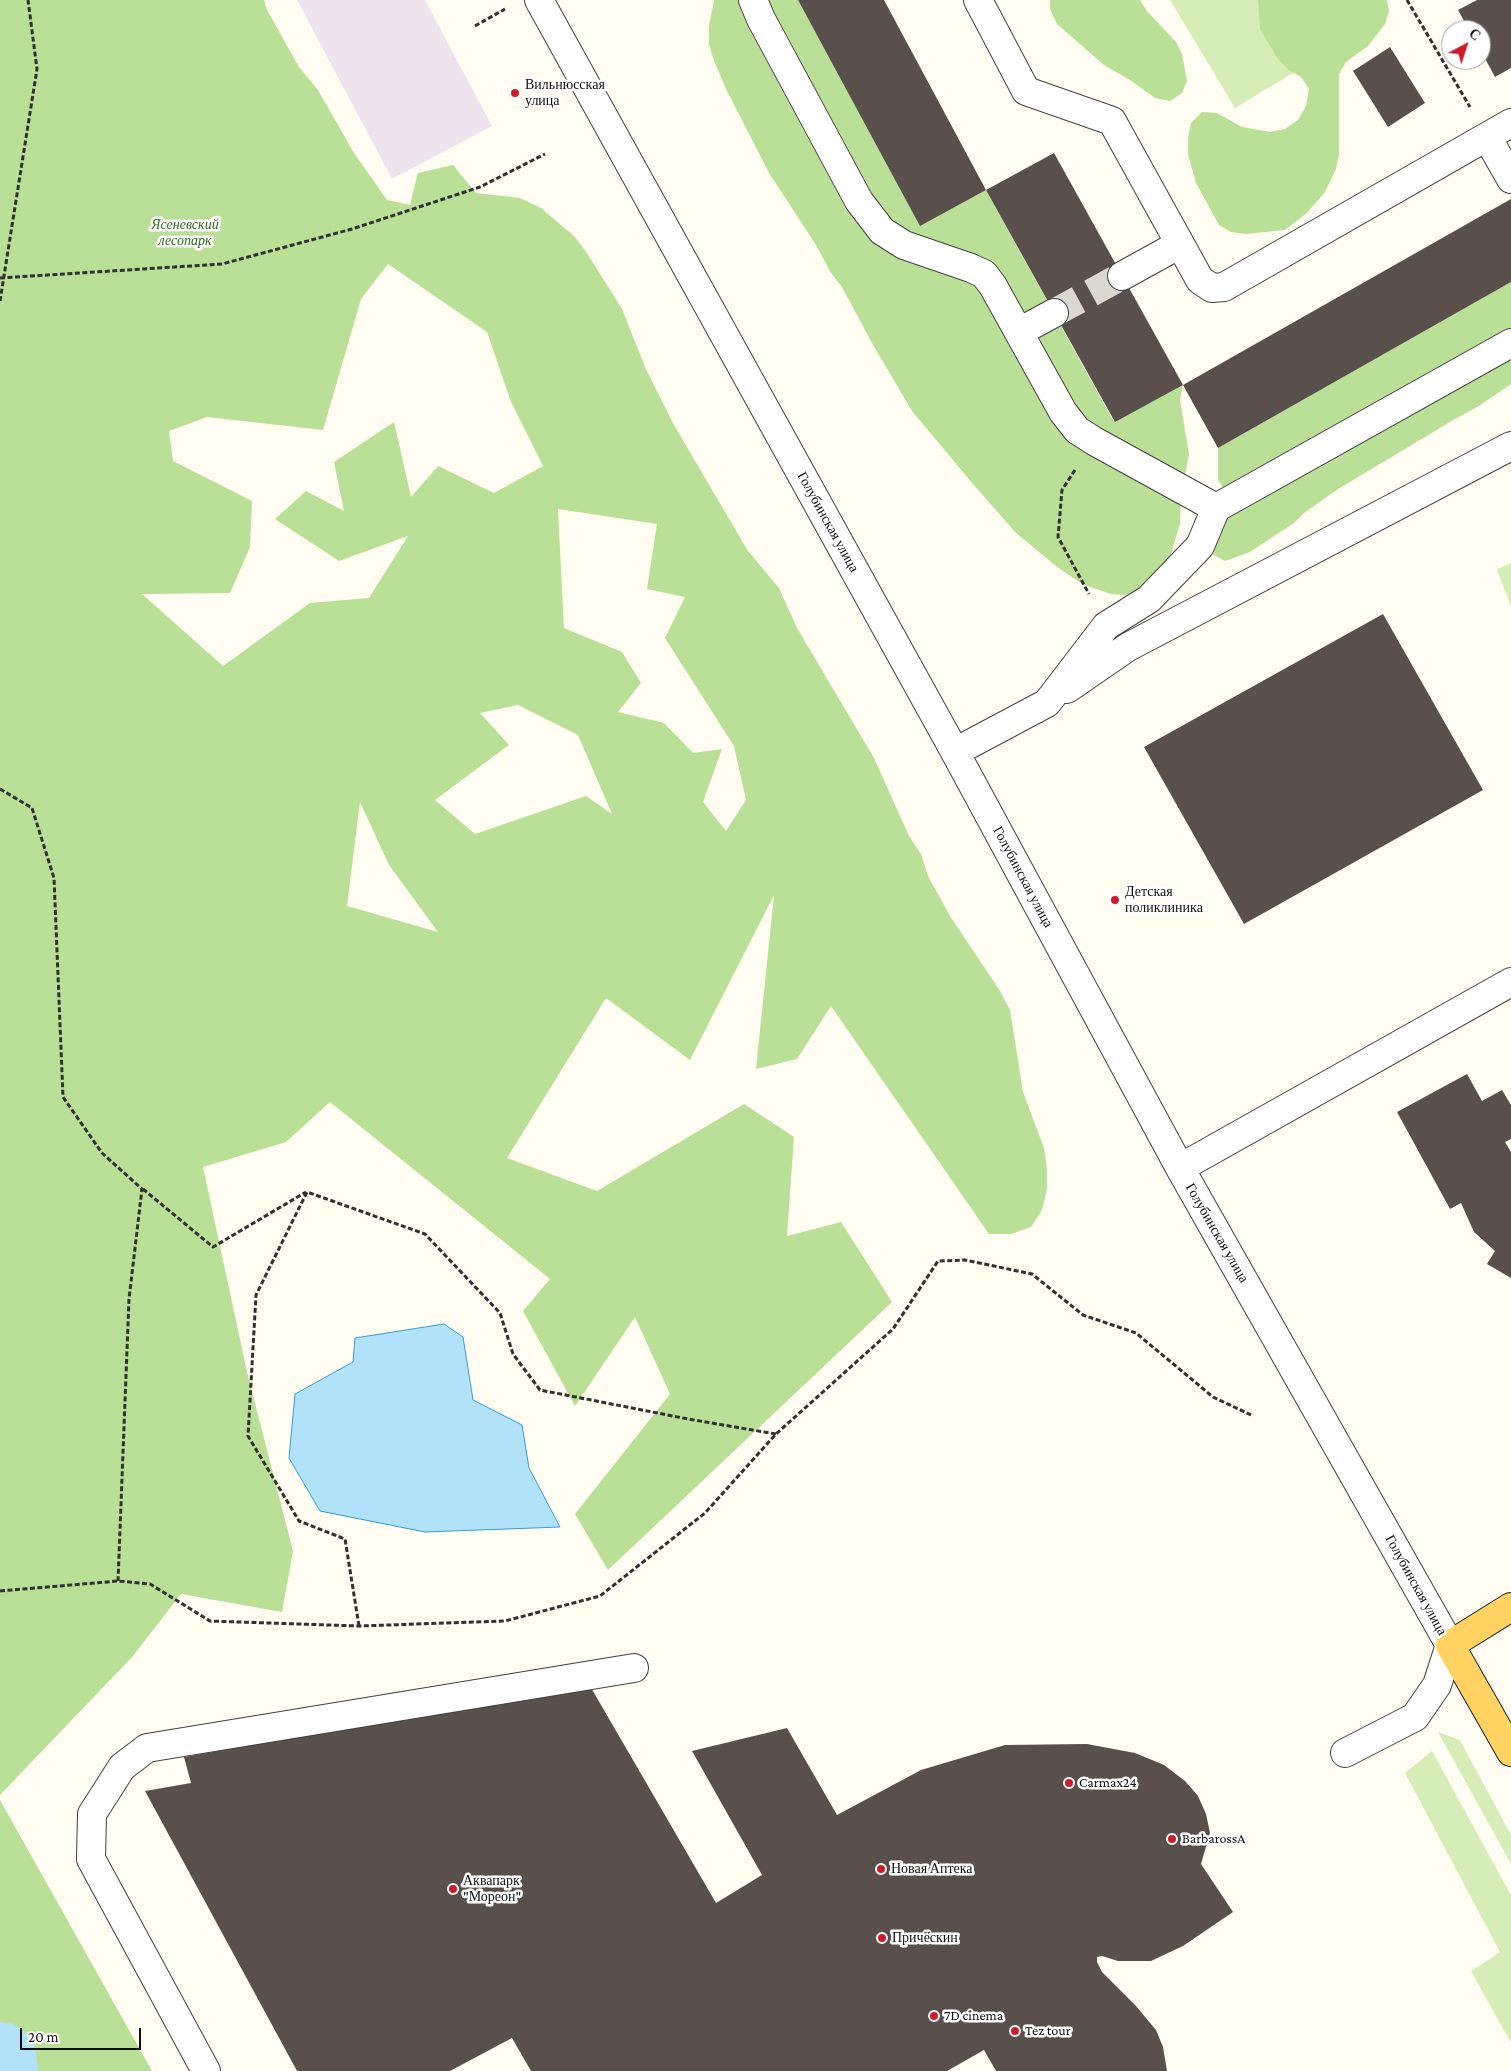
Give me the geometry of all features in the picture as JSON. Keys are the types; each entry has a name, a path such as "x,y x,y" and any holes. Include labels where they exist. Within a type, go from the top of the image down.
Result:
{"main road":[{"path":"1450,1645 1511,1607"},
{"name":"Голубинская улица","path":"1450,1645 1511,1752"}],"street":[{"name":"Голубинская улица","path":"539,0 955,752 1180,1168 1450,1645"},
{"path":"753,0 761,20 859,201 882,231 904,245 984,274 993,286 1063,412 1077,430 1216,508"},
{"path":"978,0 1026,91 1112,121 1200,280 1212,288 1224,287 1511,123"},
{"path":"1487,137 1511,179"},
{"path":"1122,276 1180,244"},
{"path":"1019,332 1054,313"},
{"path":"1047,703 1106,626 1149,599 1200,546 1216,508 1511,343"},
{"path":"955,752 1047,703 1128,647 1511,446"},
{"path":"1180,1168 1511,982"},
{"path":"1345,1753 1415,1717 1437,1685 1450,1645"},
{"path":"206,2071 91,1859 92,1814 122,1768 147,1748 634,1668"}],"path":[{"path":"0,301 1,277 37,69 28,0"},
{"path":"1407,0 1487,137"},
{"path":"475,26 506,8"},
{"path":"1,277 222,264 352,229 470,190 545,154"},
{"path":"1094,441 1062,490 1058,537 1106,626"},
{"path":"0,789 32,808 54,878 63,1097 102,1153 142,1189 214,1247 307,1192"},
{"path":"118,1581 129,1299 142,1189"},
{"path":"307,1192 425,1234 500,1313 513,1354 540,1390 776,1434"},
{"path":"307,1192 256,1295 248,1436 299,1521 345,1539 359,1626"},
{"path":"0,1591 118,1581 150,1584 210,1621 359,1626 505,1621 600,1596 704,1513 776,1434 893,1329 938,1261 965,1260 1032,1274 1083,1315 1136,1333 1213,1397 1251,1415"}],"shaded area":[{"path":"297,0 425,0 492,126 392,179"}],"green space":[{"name":"Ясеневский лесопарк","path":"0,0 264,0 267,10 299,67 318,90 354,153 387,200 410,205 418,173 453,165 476,193 520,198 541,208 574,236 587,253 622,309 645,367 674,425 748,551 779,588 797,628 874,758 909,836 921,854 928,876 950,916 1000,991 1010,1010 1023,1092 1044,1148 1047,1189 1042,1210 1031,1227 1011,1234 989,1234 831,1006 797,1059 756,1069 774,895 690,1060 606,998 507,1158 597,1191 744,1104 794,1137 787,1236 841,1222 892,1302 608,1570 575,1514 670,1394 635,1317 575,1406 523,1311 550,1279 330,1102 286,1142 203,1167 247,1372 293,1551 282,1612 181,1594 133,1656 0,1795","holes":["388,264 487,332 511,402 543,466 494,493 438,466 411,497 394,422 334,462 344,511 306,491 275,519 339,561 408,536 369,598 310,603 223,666 142,594 230,593 250,547 252,501 173,461 169,431 207,417 323,430 361,299","558,509 657,524 647,589 685,597 665,638 734,746 746,800 726,831 703,802 722,749 693,753 664,723 618,712 641,683 622,652 564,628","518,705 578,735 612,814 586,796 475,834 435,800 509,745 480,713","360,802 389,865 438,932 347,906"]},
{"path":"714,0 798,0 921,225 986,190 1114,422 1183,385 1180,400 1189,454 1181,497 1180,524 1168,563 1139,593 1111,594 1082,584 1056,566 1016,533 912,411 842,287 831,273 816,245 769,173 726,89 709,44 709,26"},
{"path":"1050,0 1140,0 1147,11 1176,42 1182,54 1187,81 1182,93 1170,101 1155,98 1130,80 1104,65 1057,24 1050,9"},
{"path":"1170,0 1313,0 1340,45 1235,108"},
{"path":"1258,0 1387,0 1389,11 1385,24 1368,46 1346,62 1339,74 1339,155 1336,169 1325,192 1307,213 1285,230 1245,234 1231,232 1219,225 1196,183 1188,154 1188,138 1191,123 1202,112 1217,113 1242,127 1270,132 1285,129 1298,120 1306,106 1309,89 1301,77 1289,70 1278,59 1260,29"},
{"path":"1511,282 1511,384 1479,406 1338,489 1304,513 1294,523 1250,552 1225,561 1212,554 1226,492 1218,480 1218,448"},
{"path":"1511,563 1511,607 1497,569"},
{"path":"1438,1732 1460,1740 1511,1835 1511,1864"},
{"path":"1432,1751 1511,1895 1511,2043 1471,1971 1500,1952 1405,1773"},
{"path":"0,1800 152,2071 0,2071"}],"water":[{"path":"444,1324 463,1337 473,1400 522,1425 529,1468 560,1527 425,1532 320,1511 289,1458 295,1394 353,1362 355,1338"}],"building":[{"path":"798,0 884,0 986,190 920,226"},
{"path":"1477,0 1511,0 1511,68 1495,77 1491,70 1491,20 1464,20 1458,10"},
{"path":"1390,47 1425,103 1388,127 1353,71"},
{"path":"1054,153 1183,385 1115,422 986,190"},
{"path":"1511,199 1511,282 1218,448 1183,385"},
{"path":"1383,614 1483,790 1244,924 1144,747"},
{"path":"1467,1074 1482,1101 1502,1090 1511,1105 1511,1139 1505,1142 1511,1152 1511,1278 1487,1264 1495,1251 1474,1232 1461,1203 1450,1209 1397,1112"},
{"name":"Аквапарк \"Мореон\"","path":"590,1686 716,1903 762,1875 692,1751 787,1728 837,1815 921,1770 1005,1745 1087,1744 1135,1753 1164,1765 1185,1781 1198,1796 1206,1814 1210,1833 1201,1864 1233,1912 1183,1946 1151,1961 1118,1961 1102,1956 1097,1957 1097,1962 1102,1972 1136,2006 1156,2030 1163,2047 1167,2071 996,2071 984,2050 947,2071 531,2071 512,2038 450,2071 297,2071 145,1791 191,1783 184,1757"}],"waterway":[{"path":"0,2058 2,2071"}],"tunnel":[{"path":"1054,313 1122,276"}],"place":[{"name":"Вильнюсская улица","path":"515,93"},
{"name":"Детская поликлиника","path":"1115,900"},
{"name":"Carmax24","path":"1069,1783"},
{"name":"BarbarossA","path":"1172,1839"},
{"name":"Новая Аптека","path":"881,1869"},
{"name":"Аквапарк \"Мореон\"","path":"453,1889"},
{"name":"Причёскин","path":"882,1938"},
{"name":"7D cinema","path":"934,2016"},
{"name":"Tez tour","path":"1015,2031"}]}
